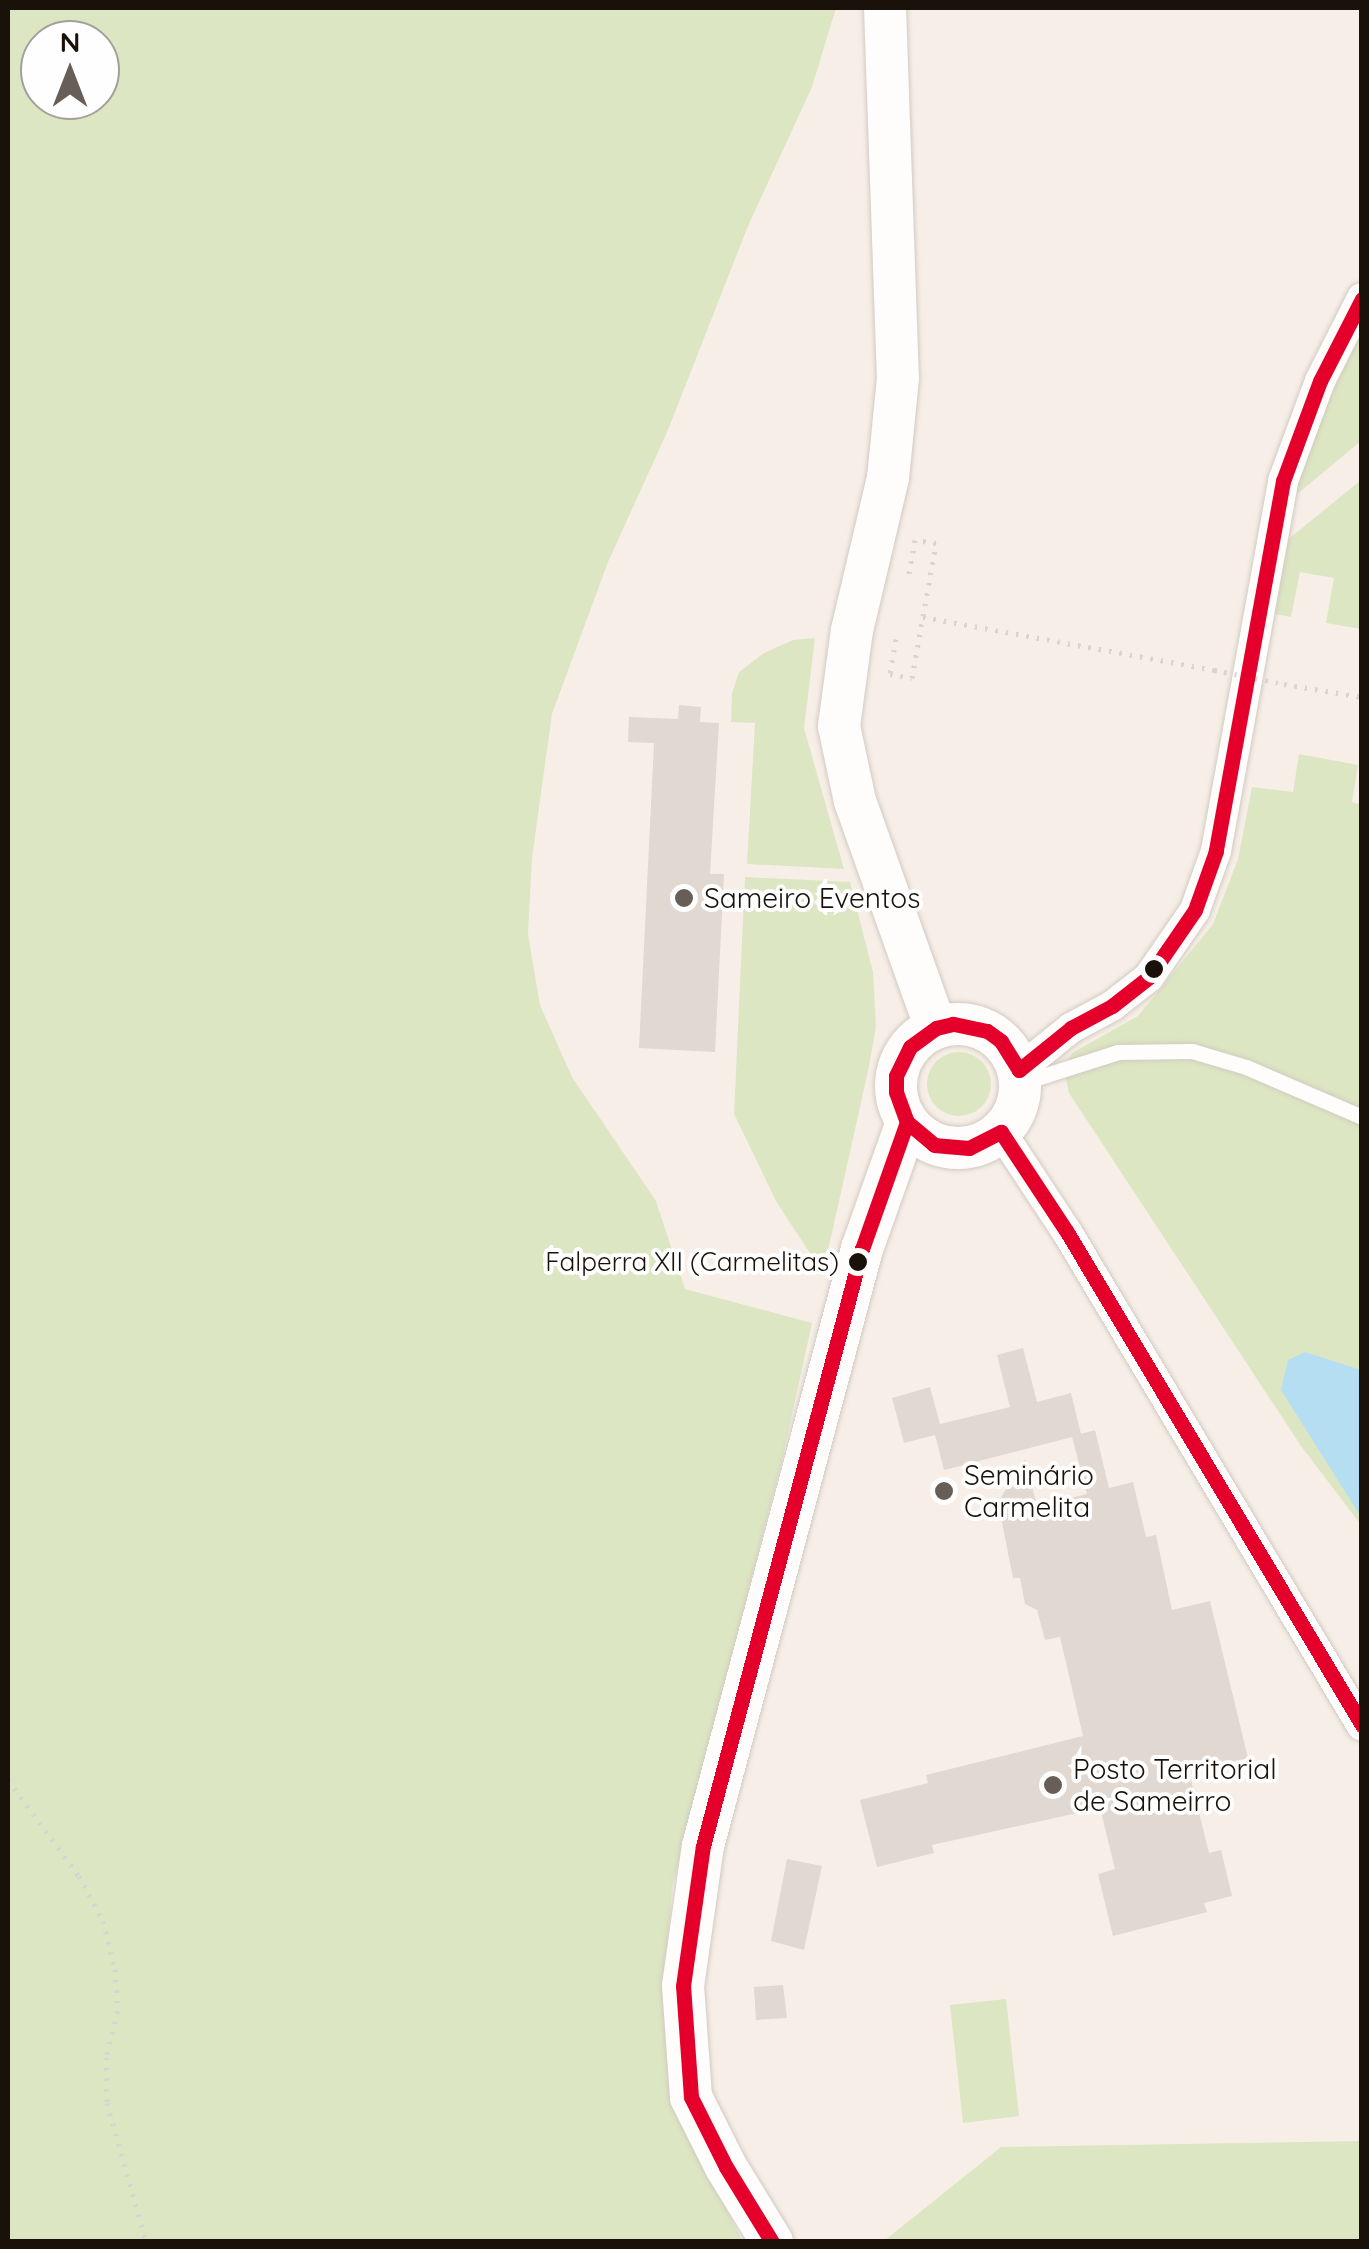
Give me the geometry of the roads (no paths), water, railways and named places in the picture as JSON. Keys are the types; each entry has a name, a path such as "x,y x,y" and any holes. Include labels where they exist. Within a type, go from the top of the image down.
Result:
{"main road":[{"path":"885,8 898,378 888,478 852,630 839,726 855,801 936,1028"},
{"path":"970,1025 987,1031 1001,1040 1020,1076 1018,1106 1001,1132 986,1142 952,1148 934,1144 907,1122 896,1092 901,1060 910,1046 936,1028 970,1025"},
{"path":"772,2242 726,2166 691,2097 683,1986 702,1846 862,1249 907,1122"}],"street":[{"path":"1020,1076 1071,1028 1112,1006 1149,978 1196,910 1216,851 1283,481 1320,381 1362,298"},
{"path":"1001,1132 1067,1232 1362,1726"}],"lane":[{"path":"1020,1076 1118,1052 1192,1050 1246,1067 1362,1117"}],"water":[{"path":"1305,1352 1361,1370 1361,1517 1281,1390 1288,1360"}],"place":[{"name":"Sameiro Eventos","path":"684,898"},
{"name":"Falperra XII (Carmelitas)","path":"858,1262"},
{"name":"Seminário Carmelita","path":"944,1491"},
{"name":"Posto Territorial de Sameirro","path":"1053,1785"}]}
